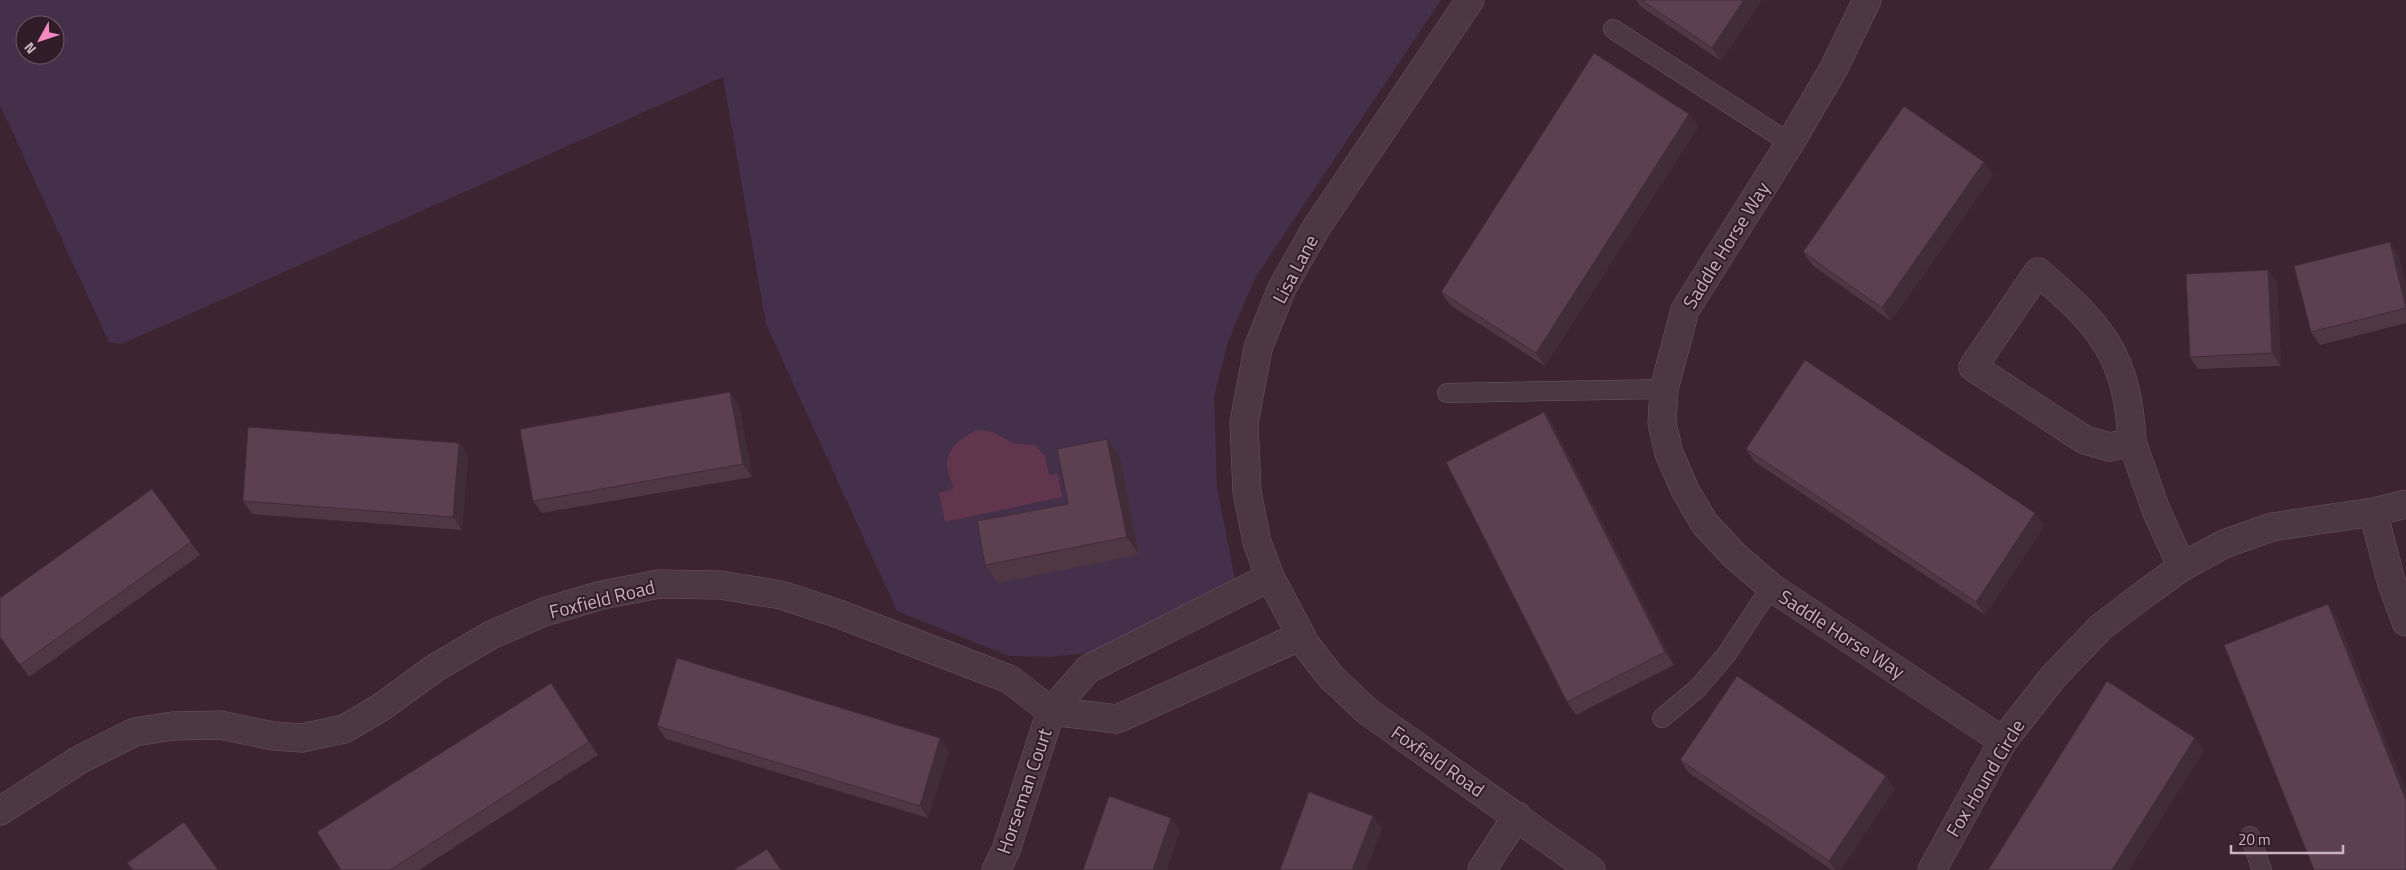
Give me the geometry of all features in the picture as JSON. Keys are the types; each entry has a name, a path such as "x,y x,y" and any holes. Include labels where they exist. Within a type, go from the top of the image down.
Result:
{"street":[{"name":"Lisa Lane","path":"1270,577 1257,542 1247,492 1244,423 1258,348 1282,288 1316,228 1470,0"},
{"name":"Saddle Horse Way","path":"1867,0 1834,68 1790,143 1685,310 1664,389 1662,423 1669,453 1685,490 1705,524 1771,588 2004,741"},
{"path":"2132,442 2110,447 2085,440 1973,367 2038,272 2092,321 2110,348 2131,409 2132,442 2156,510 2182,567"},
{"name":"Fox Hound Circle","path":"1932,870 2004,741 2053,677 2101,627 2182,567 2224,544 2272,527 2373,512 2406,504"},
{"path":"2373,512 2392,584 2406,622"},
{"name":"Foxfield Road","path":"1270,577 1301,636 1330,677 1367,711 1591,870"},
{"path":"1051,711 1088,669 1270,577"},
{"name":"Foxfield Road","path":"0,811 79,760 135,732 172,726 220,725 273,736 302,738 344,729 380,708 435,668 491,635 544,612 602,595 659,584 720,585 781,595 839,614 1009,679 1051,711"},
{"path":"1051,711 1117,718 1301,636"},
{"name":"Horseman Court","path":"996,870 1006,850 1051,711"},
{"path":"1482,870 1517,816"}],"lane":[{"path":"1612,29 1790,143"},
{"path":"1447,393 1664,389"},
{"path":"1662,718 1698,688 1726,655 1771,588"},
{"path":"2250,836 2262,870"}],"shaded area":[{"path":"0,0 1441,0 1255,278 1228,342 1214,397 1217,487 1235,580 1129,637 1087,653 1050,657 1009,656 897,611 766,324 723,77 122,344 109,342 0,105"},
{"path":"977,430 992,432 1015,444 1035,445 1045,456 1049,475 1058,474 1062,497 945,522 939,493 953,489 947,468 948,456 958,442"}],"building":[{"path":"1641,0 1744,0 1712,48"},
{"path":"1594,53 1689,114 1536,353 1441,292"},
{"path":"1904,106 1984,162 1882,308 1803,252"},
{"path":"2390,242 2406,308 2311,332 2294,266"},
{"path":"2268,270 2272,353 2190,357 2186,274"},
{"path":"1805,360 2035,513 1976,602 1746,449"},
{"path":"730,392 743,464 533,501 520,429"},
{"path":"1544,412 1665,652 1567,702 1446,462"},
{"path":"248,427 459,443 453,517 243,501"},
{"path":"1107,439 1127,537 985,565 977,521 1068,504 1057,449"},
{"path":"152,489 191,542 20,665 0,637 0,598"},
{"path":"2328,604 2406,800 2406,870 2314,870 2224,645"},
{"path":"677,658 940,738 920,806 657,726"},
{"path":"1737,676 1886,776 1829,861 1680,760"},
{"path":"2107,681 2195,738 2112,870 1988,870"},
{"path":"551,683 589,742 390,870 341,870 317,832"},
{"path":"1309,792 1373,816 1352,870 1280,870"},
{"path":"1109,796 1171,818 1153,870 1083,870"},
{"path":"184,822 218,870 133,870 127,863"},
{"path":"767,849 781,870 734,870"}]}
